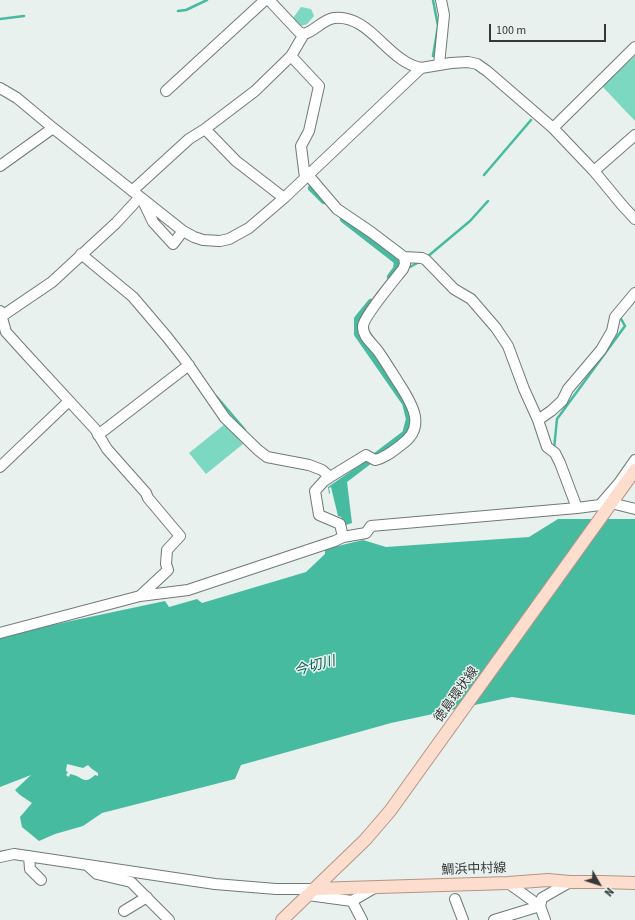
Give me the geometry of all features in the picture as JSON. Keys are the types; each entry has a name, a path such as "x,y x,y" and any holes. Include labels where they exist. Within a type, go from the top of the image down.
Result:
{"main road":[{"name":"徳島環状線","path":"282,920 370,834 390,811 635,470"},
{"name":"鯛浜中村線","path":"311,892 548,880 570,882 635,883"}],"street":[{"path":"166,91 265,0"},
{"path":"269,0 299,32 304,34"},
{"path":"439,65 444,16 441,0"},
{"path":"140,596 168,570 166,564 167,550 180,536 69,400 6,332 1,314 52,282 116,223 189,139 256,91 291,56 304,34 308,33 323,22 333,18 343,18 360,24 401,60 414,67 421,68 468,62 477,64 553,128 594,171 635,219"},
{"path":"553,128 635,47"},
{"path":"291,56 319,86 309,131 301,146 307,177 337,209 371,232 404,263"},
{"path":"0,88 17,98 183,231 194,237 211,241 230,239 249,228 307,177 421,68"},
{"path":"0,166 53,128"},
{"path":"205,129 236,161 284,198"},
{"path":"594,171 635,136"},
{"path":"138,196 153,222 173,244 183,231"},
{"path":"81,254 133,297 189,365 225,418 258,450 267,457 309,465 322,470 330,477"},
{"path":"343,537 340,524 319,515 315,492 324,481 366,455 373,458 383,458 403,444 411,437 416,420 410,401 382,357 364,335 363,325 366,318 404,263 424,259 454,289 471,299 496,328 508,346 524,389 538,420 546,447 555,453 577,508"},
{"path":"538,420 562,401 568,389 601,350 612,331 615,318 635,293"},
{"path":"98,435 189,365"},
{"path":"0,467 4,456 69,400"},
{"path":"0,633 140,596 188,590 343,537 366,532 371,526 600,505 620,483 635,460"},
{"path":"611,503 635,501"},
{"path":"611,503 635,509"},
{"path":"0,857 14,854 215,884 311,892 352,901 376,888"},
{"path":"29,856 30,869 41,880"},
{"path":"88,865 97,874 131,882 169,920"},
{"path":"545,920 540,906 542,898 570,882"},
{"path":"508,883 540,906"},
{"path":"124,911 147,897"},
{"path":"455,899 463,920"},
{"path":"352,901 362,920"},
{"path":"494,920 540,906"}],"shaded area":[{"path":"301,7 311,9 314,16 307,24 301,26 293,18"},
{"path":"635,56 635,121 602,86"},
{"path":"225,424 243,444 206,474 189,453"}],"water":[{"path":"367,460 372,463 347,482 352,523 346,525 341,517 338,516 331,487 329,488 329,494 328,487"},
{"name":"今切川","path":"558,519 635,519 635,715 512,697 391,723 241,765 235,779 102,813 83,826 55,834 39,841 22,827 20,817 32,803 15,790 31,775 0,787 0,636 165,601 169,607 197,599 202,603 306,572 325,554 325,549 363,540 386,547 529,537","holes":["67,764 83,768 88,765 98,773 98,776 95,775 88,780 85,780 74,775 70,774 69,777 66,775 68,772 66,771"]}],"waterway":[{"path":"178,11 186,10 207,0"},
{"path":"433,0 438,26 433,56"},
{"path":"0,19 24,16"},
{"path":"484,175 531,120"},
{"path":"312,188 324,200"},
{"path":"427,257 470,221 488,201"},
{"path":"344,219 398,261 397,269 391,277"},
{"path":"406,266 410,267 421,261"},
{"path":"371,303 358,319 358,334 406,403 410,419 406,434 373,459"},
{"path":"554,449 557,419 625,326 620,317"},
{"path":"216,396 245,430"}]}
